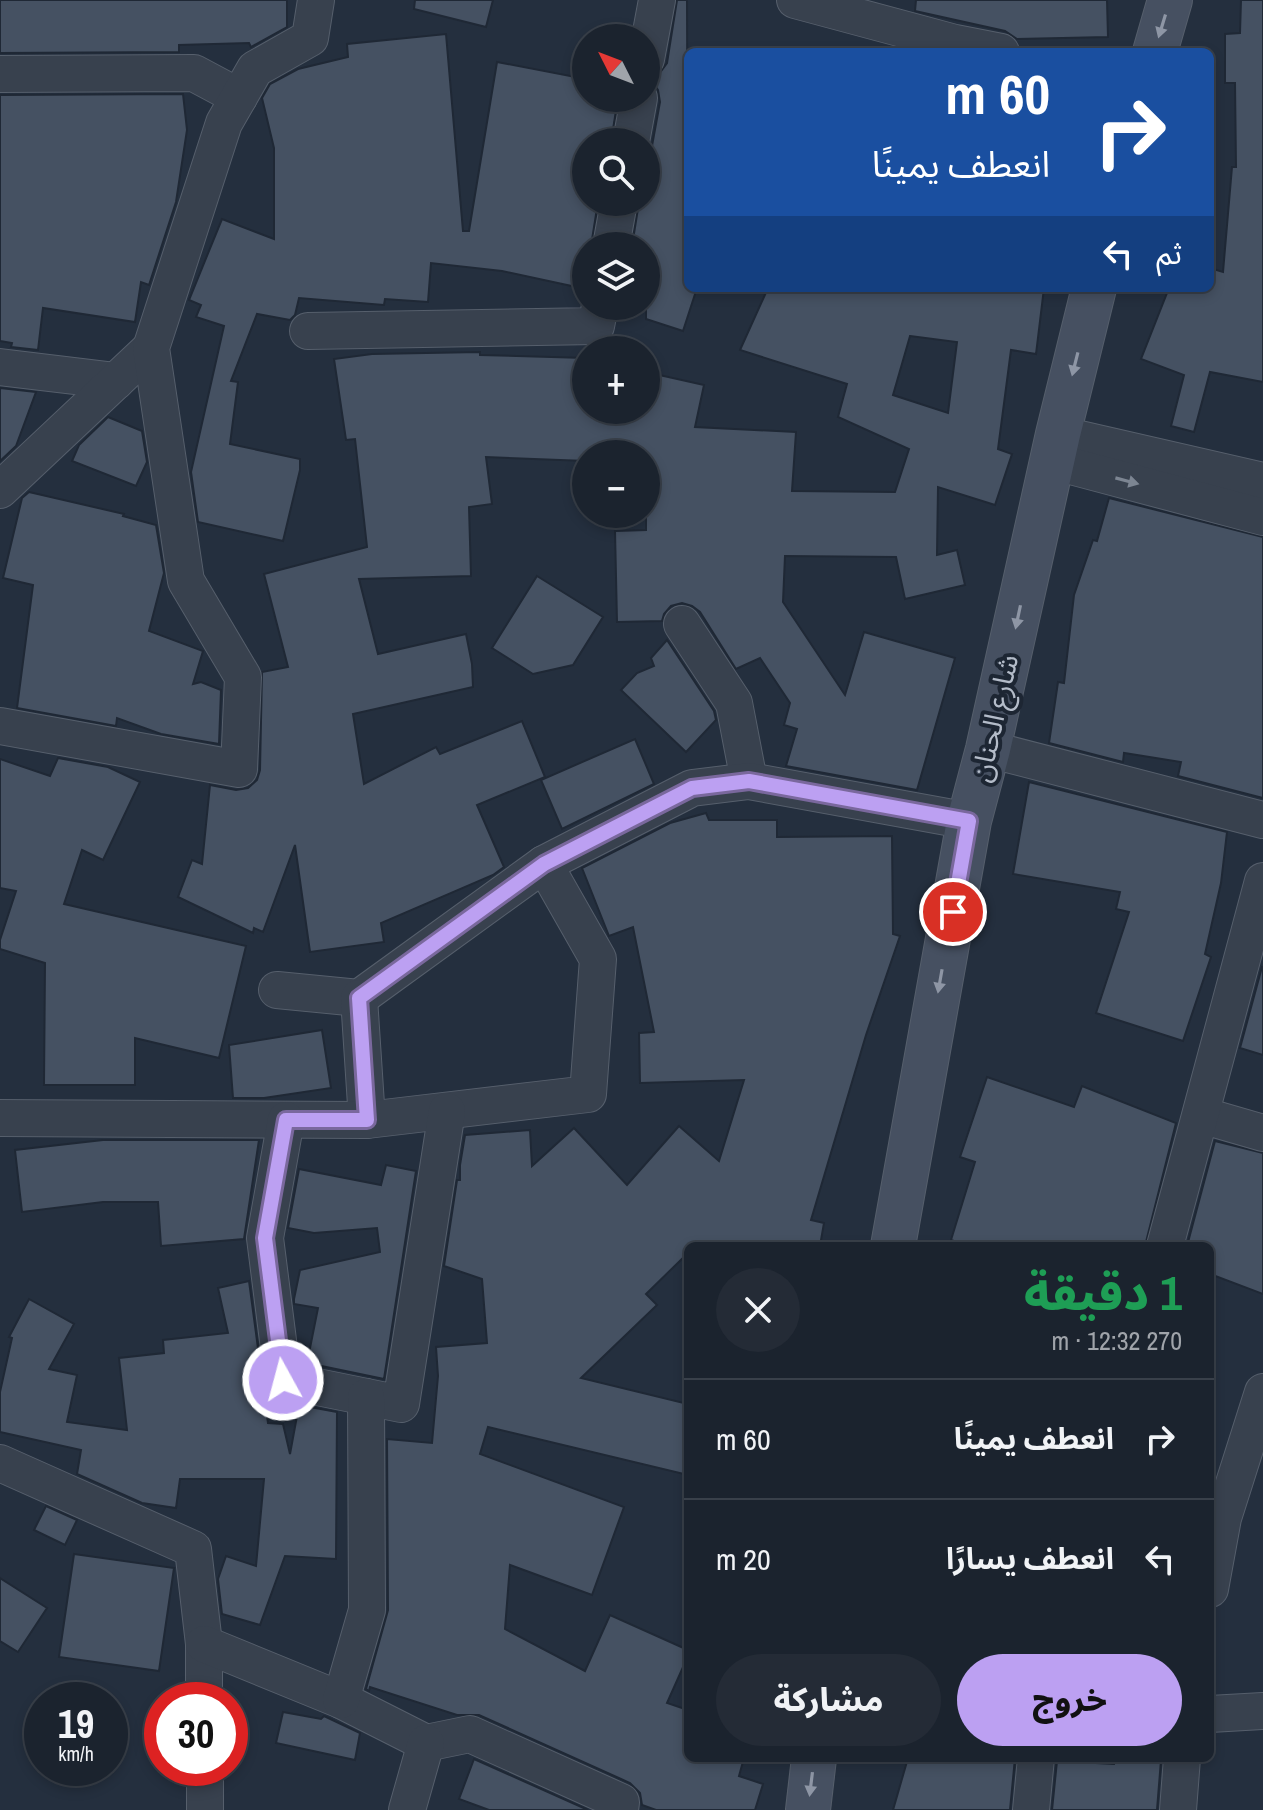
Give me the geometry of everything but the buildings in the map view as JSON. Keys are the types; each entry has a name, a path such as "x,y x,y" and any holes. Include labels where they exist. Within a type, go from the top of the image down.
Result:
{"main road":[{"path":"1156,48 1170,0"},
{"name":"شارع الحنان","path":"894,1242 969,821 1093,292"},
{"path":"808,1810 814,1762"}],"street":[{"path":"0,726 239,769 243,677 186,581 151,348 224,123 255,69 310,38 316,0"},
{"path":"653,24 657,0"},
{"path":"795,0 981,48"},
{"path":"0,74 194,73 239,97"},
{"path":"308,331 596,326 597,320"},
{"path":"0,490 151,348"},
{"path":"0,367 116,381"},
{"path":"1055,448 1256,468"},
{"path":"1055,448 1263,517"},
{"path":"682,624 734,703 749,781"},
{"path":"988,749 1263,820"},
{"path":"277,990 359,998 544,864 692,788 749,781 969,821"},
{"path":"0,1118 367,1120 588,1094 598,959 544,864"},
{"path":"1166,1242 1263,881"},
{"path":"359,998 367,1120"},
{"path":"286,1120 265,1238 283,1380 401,1404 447,1111"},
{"path":"1201,1115 1263,1133"},
{"path":"1214,1567 1223,1518 1263,1392"},
{"path":"341,1700 367,1610 366,1397"},
{"path":"0,1463 193,1549 204,1644 204,1682"},
{"path":"204,1644 341,1700 426,1743 470,1734 621,1802 620,1810"},
{"path":"1214,1714 1263,1711"},
{"path":"407,1810 426,1743"},
{"path":"1031,1810 1036,1762"},
{"path":"1178,1810 1182,1762"},
{"path":"205,1786 205,1810"}],"route":[{"path":"283,1380 265,1238 286,1120 367,1120 359,998 544,864 692,788 749,781 969,821 953,912"}]}
